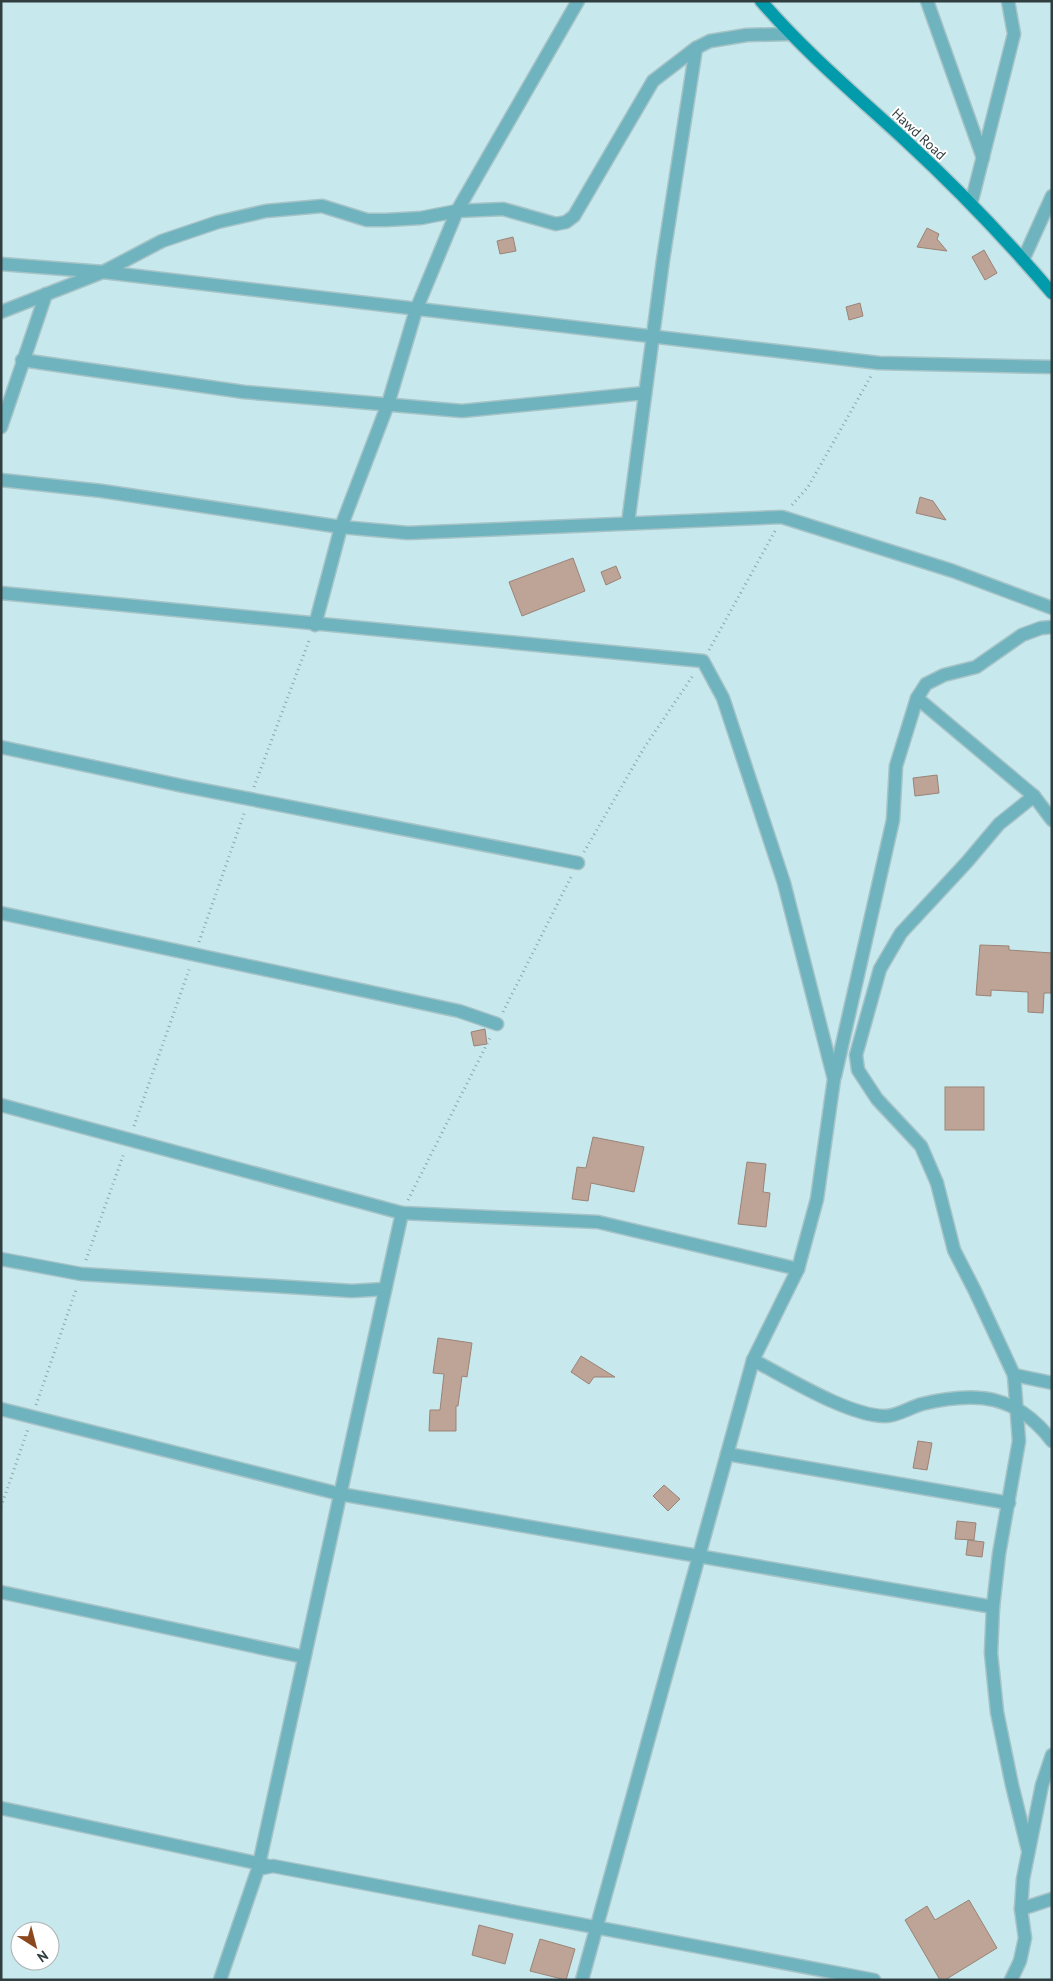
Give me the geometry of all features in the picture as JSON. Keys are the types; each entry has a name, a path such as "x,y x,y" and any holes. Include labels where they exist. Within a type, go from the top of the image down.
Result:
{"main road":[{"name":"Hawd Road","path":"761,1 789,34 907,142 971,204 1052,294"}],"street":[{"path":"315,624 341,527 388,404 416,310 457,211 578,1"},
{"path":"927,1 982,158"},
{"path":"971,204 1014,34 1008,1"},
{"path":"1,312 102,272 162,241 218,222 266,211 322,206 367,220 386,220 422,218 457,211 503,209 556,224 566,222 574,216 652,81 696,48 710,40 747,35 789,34"},
{"path":"628,524 663,260 696,48"},
{"path":"1023,260 1052,196"},
{"path":"1,264 102,272 879,363 1052,368"},
{"path":"1,427 22,360 46,294"},
{"path":"22,360 244,392 462,410 646,393"},
{"path":"1,480 102,491 341,527 408,533 782,517 953,571 1052,608"},
{"path":"1,593 702,661 723,698 784,883 834,1079"},
{"path":"582,1980 753,1360 798,1269 817,1199 834,1079 894,820 896,766 917,698 926,684 944,675 976,667 1022,635 1042,628 1052,627"},
{"path":"917,698 1034,796 1052,820"},
{"path":"1,747 250,799 578,863"},
{"path":"1028,1850 997,1712 991,1653 993,1607 999,1554 1019,1441 1014,1375 954,1250 937,1184 921,1146 877,1099 858,1070 856,1055 880,969 901,933 967,862 999,824 1034,796"},
{"path":"1,913 459,1011 497,1024"},
{"path":"1,1106 402,1213 598,1222 798,1269"},
{"path":"220,1980 258,1866 402,1213"},
{"path":"1,1259 81,1274 352,1290 385,1289"},
{"path":"753,1360 852,1410 887,1416 947,1398 986,1397 1011,1404 1043,1429 1052,1441"},
{"path":"1014,1375 1052,1383"},
{"path":"1,1409 340,1494 993,1607"},
{"path":"727,1454 1009,1503"},
{"path":"1,1592 304,1657"},
{"path":"1011,1980 1020,1961 1025,1938 1021,1909 1023,1879 1028,1850 1042,1786 1052,1755"},
{"path":"1,1808 258,1866 273,1866 874,1980"},
{"path":"1021,1909 1052,1899"}],"path":[{"path":"402,1213 578,863 644,748 702,661 782,517 808,487 879,363"},
{"path":"1,1507 81,1274 250,799 315,624"}],"building":[{"path":"927,228 939,234 937,239 947,251 917,247"},
{"path":"513,237 516,251 500,254 497,241"},
{"path":"984,250 997,273 985,280 972,257"},
{"path":"860,303 863,316 849,320 846,307"},
{"path":"920,497 933,501 946,520 916,513"},
{"path":"573,558 585,591 522,616 509,582"},
{"path":"616,566 621,578 606,585 601,572"},
{"path":"937,775 939,793 915,796 913,778"},
{"path":"980,945 1009,946 1009,950 1052,953 1051,993 1044,993 1043,1013 1028,1012 1028,992 991,990 991,996 976,995"},
{"path":"485,1029 487,1044 474,1046 471,1032"},
{"path":"945,1087 984,1087 984,1130 945,1130"},
{"path":"593,1137 644,1147 634,1192 591,1183 588,1201 572,1199 577,1167 586,1168"},
{"path":"747,1162 766,1164 763,1192 770,1193 766,1227 738,1224"},
{"path":"438,1338 472,1343 467,1377 462,1376 458,1406 456,1406 456,1431 429,1431 430,1410 440,1410 444,1374 433,1373"},
{"path":"581,1356 615,1377 594,1377 589,1384 571,1372"},
{"path":"918,1441 932,1443 927,1470 913,1468"},
{"path":"664,1485 680,1499 668,1511 653,1496"},
{"path":"957,1521 976,1523 974,1540 955,1539"},
{"path":"968,1540 984,1542 982,1557 966,1555"},
{"path":"969,1900 997,1948 945,1980 940,1980 905,1920 927,1906 935,1920"},
{"path":"479,1925 513,1934 505,1964 472,1955"},
{"path":"540,1939 575,1949 566,1980 530,1971"}]}
